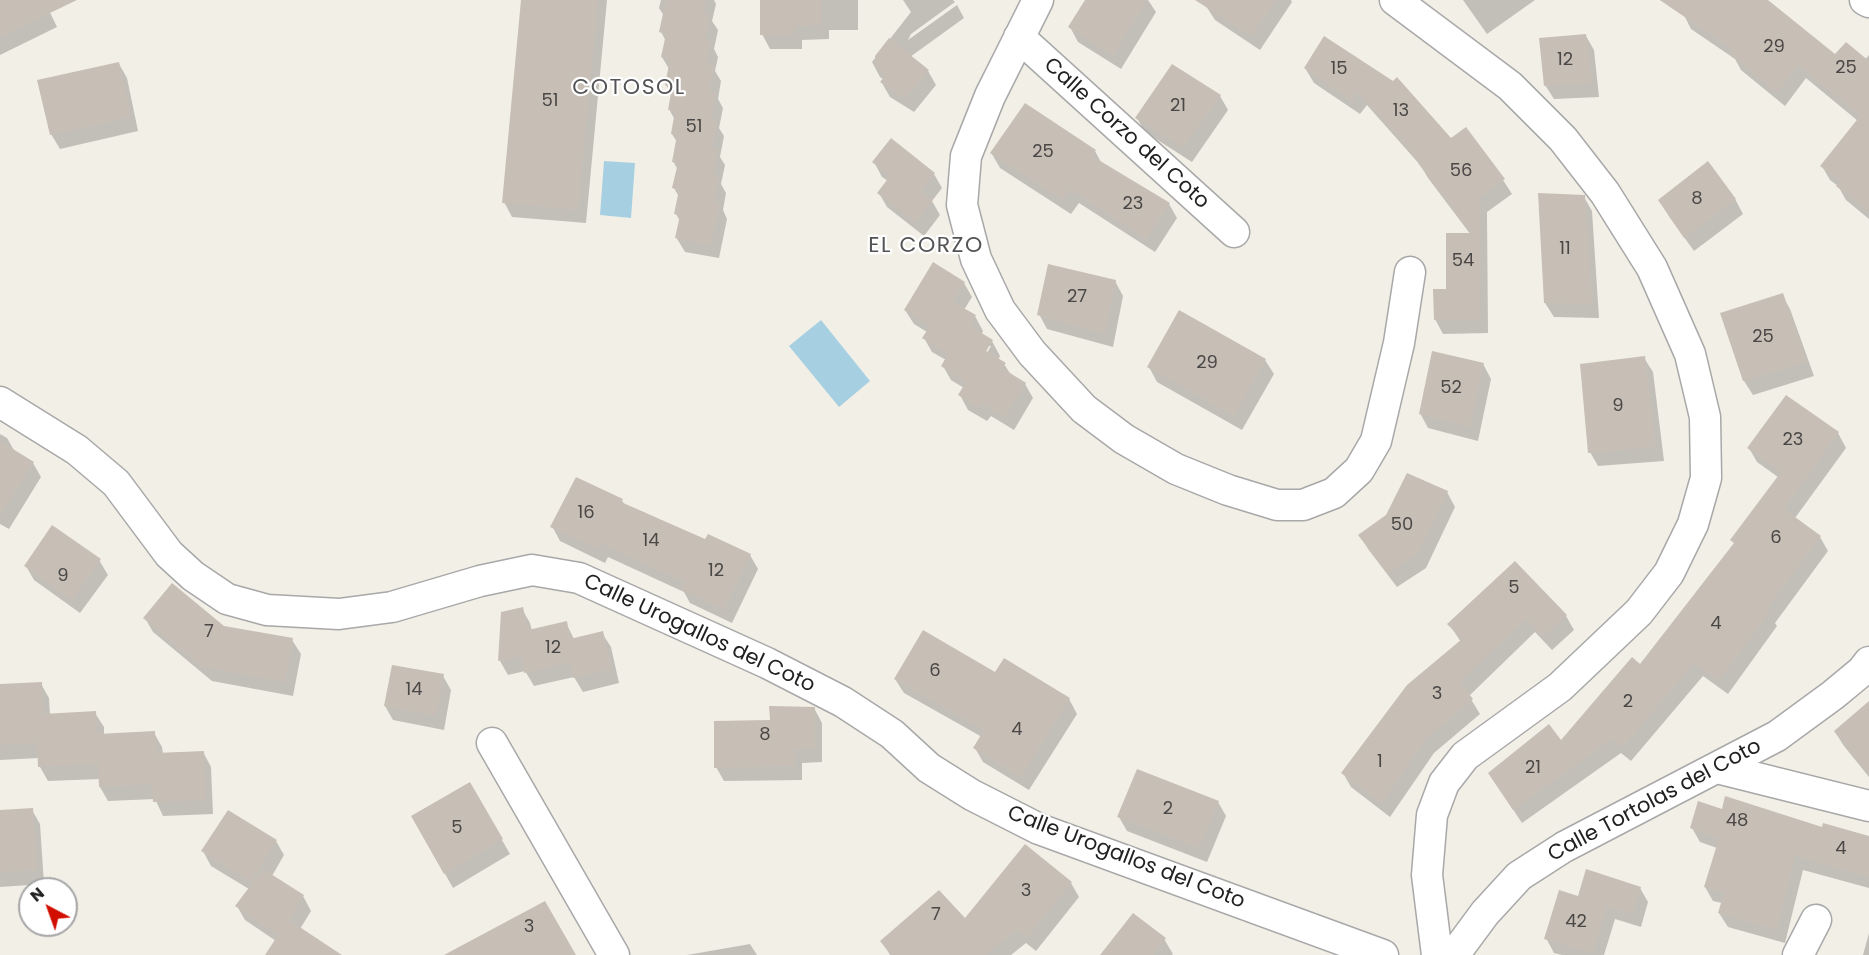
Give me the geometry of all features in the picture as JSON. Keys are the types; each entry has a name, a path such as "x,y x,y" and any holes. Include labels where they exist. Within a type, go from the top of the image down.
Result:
{"street":[{"path":"1038,0 990,96 966,156 962,205 976,259 1000,310 1032,353 1084,409 1124,439 1176,469 1228,490 1277,505 1304,505 1334,493 1359,470 1376,441 1399,343 1410,272"},
{"path":"1395,0 1510,86 1563,139 1605,193 1652,268 1690,354 1706,417 1706,478 1693,524 1669,573 1639,612 1560,687 1465,756 1444,783 1432,815 1427,875 1437,955"},
{"path":"1865,0 1869,2"},
{"name":"Calle Corzo del Coto","path":"1019,37 1234,232"},
{"name":"Calle Urogallos del Coto","path":"0,402 77,450 116,483 169,554 193,576 227,599 267,610 339,614 392,607 480,581 532,570 579,578 767,663 843,702 892,734 929,768 972,795 1040,829 1383,955"},
{"name":"Calle Tortolas del Coto","path":"1454,955 1485,913 1519,876 1563,846 1777,736 1867,671"},
{"path":"492,743 614,955"},
{"path":"1717,768 1869,806"},
{"path":"1798,955 1816,920"}],"water":[{"path":"604,161 635,163 631,218 600,215"},
{"path":"821,320 870,381 839,407 789,346"}],"building":[{"path":"0,0 77,0 0,37"},
{"path":"521,0 598,0 578,210 502,203"},
{"path":"666,0 706,0 704,13 710,14 705,40 711,41 706,64 714,66 709,91 716,93 711,119 717,121 712,148 718,149 713,175 719,177 714,202 720,203 711,245 675,238 680,215 674,214 679,190 672,188 678,163 672,162 677,135 671,134 675,111 668,110 672,87 665,85 670,59 661,57 666,34 659,32"},
{"path":"760,0 822,0 822,25 794,26 794,35 760,35"},
{"path":"1085,0 1147,0 1113,56 1068,27"},
{"path":"1195,0 1276,0 1251,36"},
{"path":"1660,0 1768,0 1835,54 1846,42 1869,61 1869,212 1836,186 1840,181 1820,166 1860,116 1798,65 1777,93 1731,55 1735,51"},
{"path":"1586,34 1592,83 1544,86 1539,38"},
{"path":"1324,36 1393,81 1397,77 1451,138 1466,127 1505,179 1480,197 1480,320 1434,320 1433,289 1446,289 1446,233 1471,233 1418,163 1420,162 1358,92 1352,101 1304,68"},
{"path":"889,38 929,70 905,99 880,82 886,75 875,66 875,56"},
{"path":"119,62 131,117 50,135 37,80"},
{"path":"1172,64 1221,95 1183,148 1135,118"},
{"path":"1025,103 1096,150 1092,156 1170,203 1146,239 1070,189 1063,200 990,153"},
{"path":"891,138 935,173 921,191 933,200 915,222 877,193 890,176 872,162"},
{"path":"1708,161 1736,199 1684,238 1658,200"},
{"path":"1538,193 1585,195 1592,304 1544,303"},
{"path":"933,262 965,282 953,302 976,315 970,326 993,340 986,351 1006,363 1002,368 1026,383 1005,417 982,403 979,408 958,395 966,382 941,366 948,354 922,338 930,326 904,310"},
{"path":"1048,264 1116,280 1105,334 1037,315"},
{"path":"1783,293 1807,362 1743,381 1720,313"},
{"path":"1179,310 1266,359 1234,416 1147,367"},
{"path":"1432,351 1484,363 1470,427 1419,414"},
{"path":"1645,356 1656,447 1588,453 1580,364"},
{"path":"1786,395 1839,432 1784,509 1821,536 1767,609 1770,611 1719,681 1694,663 1622,748 1612,739 1513,810 1488,773 1549,724 1561,740 1632,657 1640,664 1734,543 1730,540 1781,472 1747,448"},
{"path":"0,441 34,462 0,516"},
{"path":"1407,473 1448,491 1418,553 1388,574 1358,535 1386,515"},
{"path":"576,477 623,499 621,502 705,539 708,534 751,554 724,610 681,589 684,582 600,543 597,549 550,527"},
{"path":"52,525 101,559 72,600 24,566"},
{"path":"1515,561 1567,615 1543,637 1526,619 1460,682 1473,699 1426,739 1382,803 1341,773 1407,685 1462,639 1447,624"},
{"path":"172,583 224,626 293,638 285,682 202,667 143,618"},
{"path":"523,607 528,630 567,621 570,639 603,631 612,669 573,678 570,662 524,673 521,656 498,661 501,612"},
{"path":"923,630 995,672 1004,658 1070,698 1021,777 973,748 984,730 894,679"},
{"path":"392,665 444,674 436,716 384,706"},
{"path":"42,682 43,714 96,711 97,734 155,731 156,753 204,751 206,800 153,802 152,784 99,787 98,764 38,767 37,743 0,745 0,684"},
{"path":"1869,701 1869,775 1834,731"},
{"path":"769,706 815,707 815,749 795,749 795,766 714,768 714,721 770,720"},
{"path":"1137,769 1219,801 1199,848 1117,817"},
{"path":"470,782 503,839 444,874 411,816"},
{"path":"1725,796 1822,827 1823,823 1869,836 1869,877 1795,856 1777,930 1718,913 1724,893 1704,887 1719,838 1690,828 1698,801 1722,809"},
{"path":"33,808 37,870 0,872 0,810"},
{"path":"228,810 277,840 251,882 201,851"},
{"path":"1025,844 1072,882 1027,938 1017,929 986,955 891,955 880,941 939,890 965,918"},
{"path":"263,869 304,895 289,920 342,955 265,955 278,935 235,906"},
{"path":"1586,869 1641,887 1633,914 1607,906 1593,953 1544,939 1559,890 1578,896"},
{"path":"545,901 576,955 444,955"},
{"path":"1133,913 1166,938 1153,955 1100,955"}],"district":[{"name":"COTOSOL","path":"629,88"},
{"name":"EL CORZO","path":"926,246"}]}
